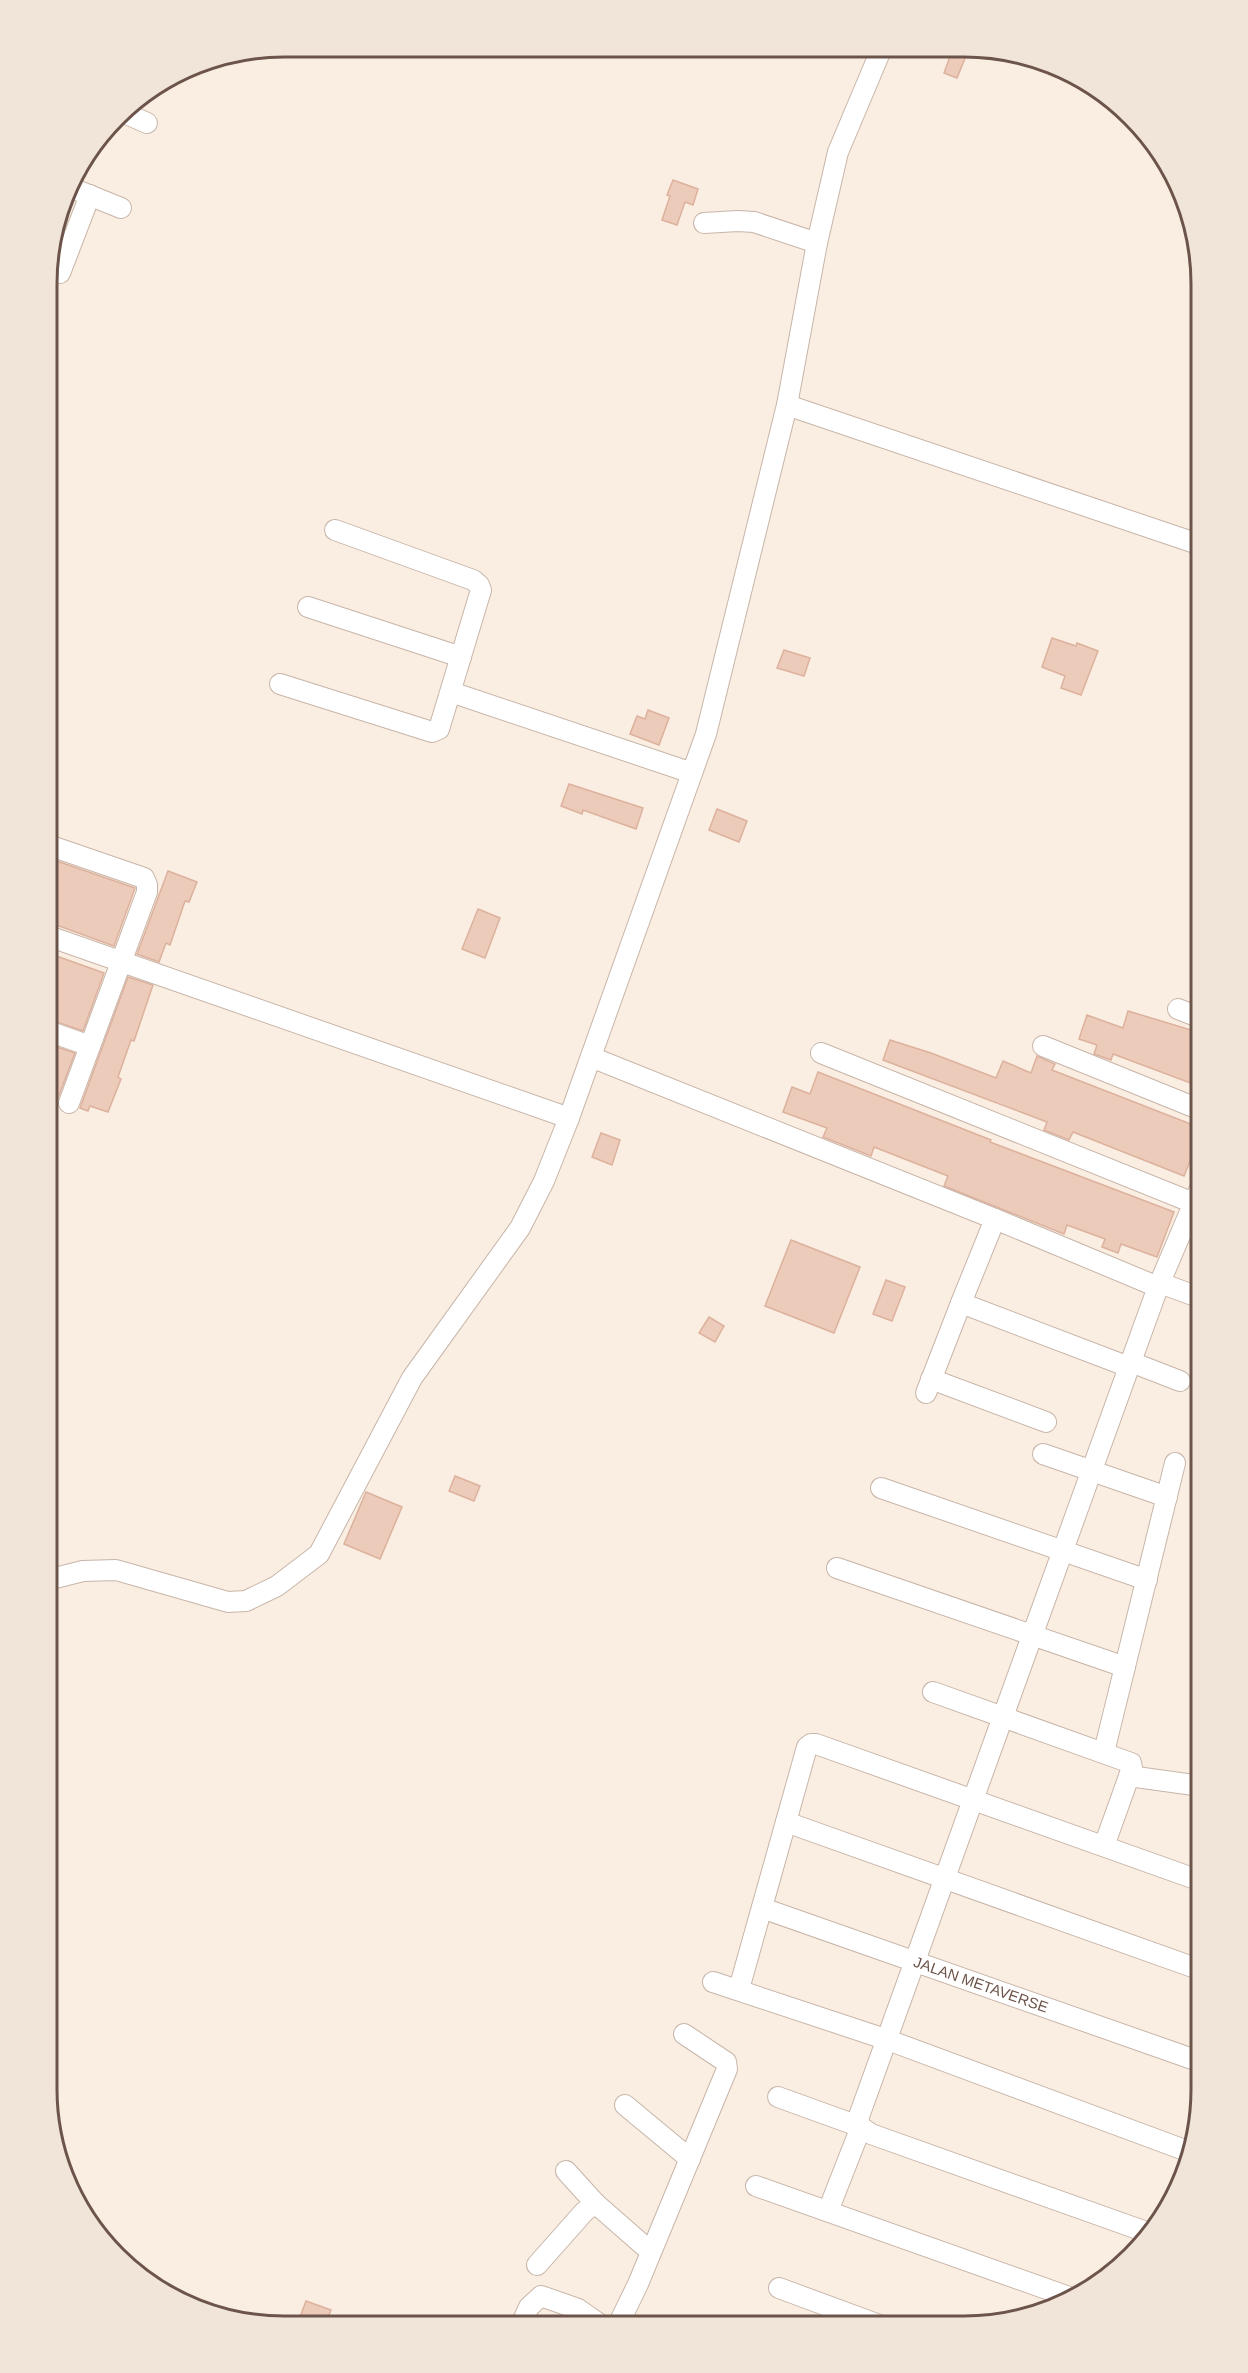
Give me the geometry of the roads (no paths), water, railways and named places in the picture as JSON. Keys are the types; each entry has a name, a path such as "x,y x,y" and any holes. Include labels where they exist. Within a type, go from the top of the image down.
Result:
{"street":[{"path":"57,1578 83,1571 116,1570 228,1602 246,1601 277,1586 319,1554 412,1378 520,1228 544,1181 569,1118 706,734 786,405 817,243 838,152 878,57"},
{"path":"131,116 147,123"},
{"path":"77,190 121,208"},
{"path":"60,273 90,195"},
{"path":"704,224 754,222 817,243"},
{"path":"786,405 1191,542"},
{"path":"280,684 432,732 439,729 481,590 479,585 473,580 335,530"},
{"path":"308,607 461,657"},
{"path":"451,692 692,773"},
{"path":"57,848 144,878 147,885 147,892 69,1103"},
{"path":"57,939 569,1118"},
{"path":"1178,1009 1191,1014"},
{"path":"57,1034 90,1046"},
{"path":"1043,1046 1191,1106"},
{"path":"821,1053 1191,1195"},
{"path":"591,1057 1159,1285 1191,1295"},
{"path":"828,2211 861,2127 858,2119 1062,1550 1159,1285 1191,1215"},
{"path":"995,1219 929,1386 1046,1422"},
{"path":"961,1303 1180,1381"},
{"path":"1042,1454 1167,1497"},
{"path":"1104,1752 1175,1463"},
{"path":"881,1488 1146,1580"},
{"path":"837,1568 1125,1667"},
{"path":"933,1692 1131,1763 1132,1768 1104,1846"},
{"path":"739,1989 807,1747 811,1744 1191,1877"},
{"path":"1129,1776 1191,1785"},
{"path":"786,1822 1191,1966"},
{"name":"JALAN METAVERSE","path":"762,1908 1191,2059"},
{"path":"713,1982 888,2040 1183,2149"},
{"path":"622,2316 651,2252 726,2069 726,2062 684,2034"},
{"path":"778,2097 861,2127 871,2134 1142,2230"},
{"path":"625,2105 690,2159"},
{"path":"566,2171 595,2203 651,2252"},
{"path":"756,2186 1062,2294"},
{"path":"537,2265 584,2212 595,2203"},
{"path":"779,2288 855,2316"},
{"path":"526,2316 530,2307 541,2296 578,2308 589,2316"}]}
